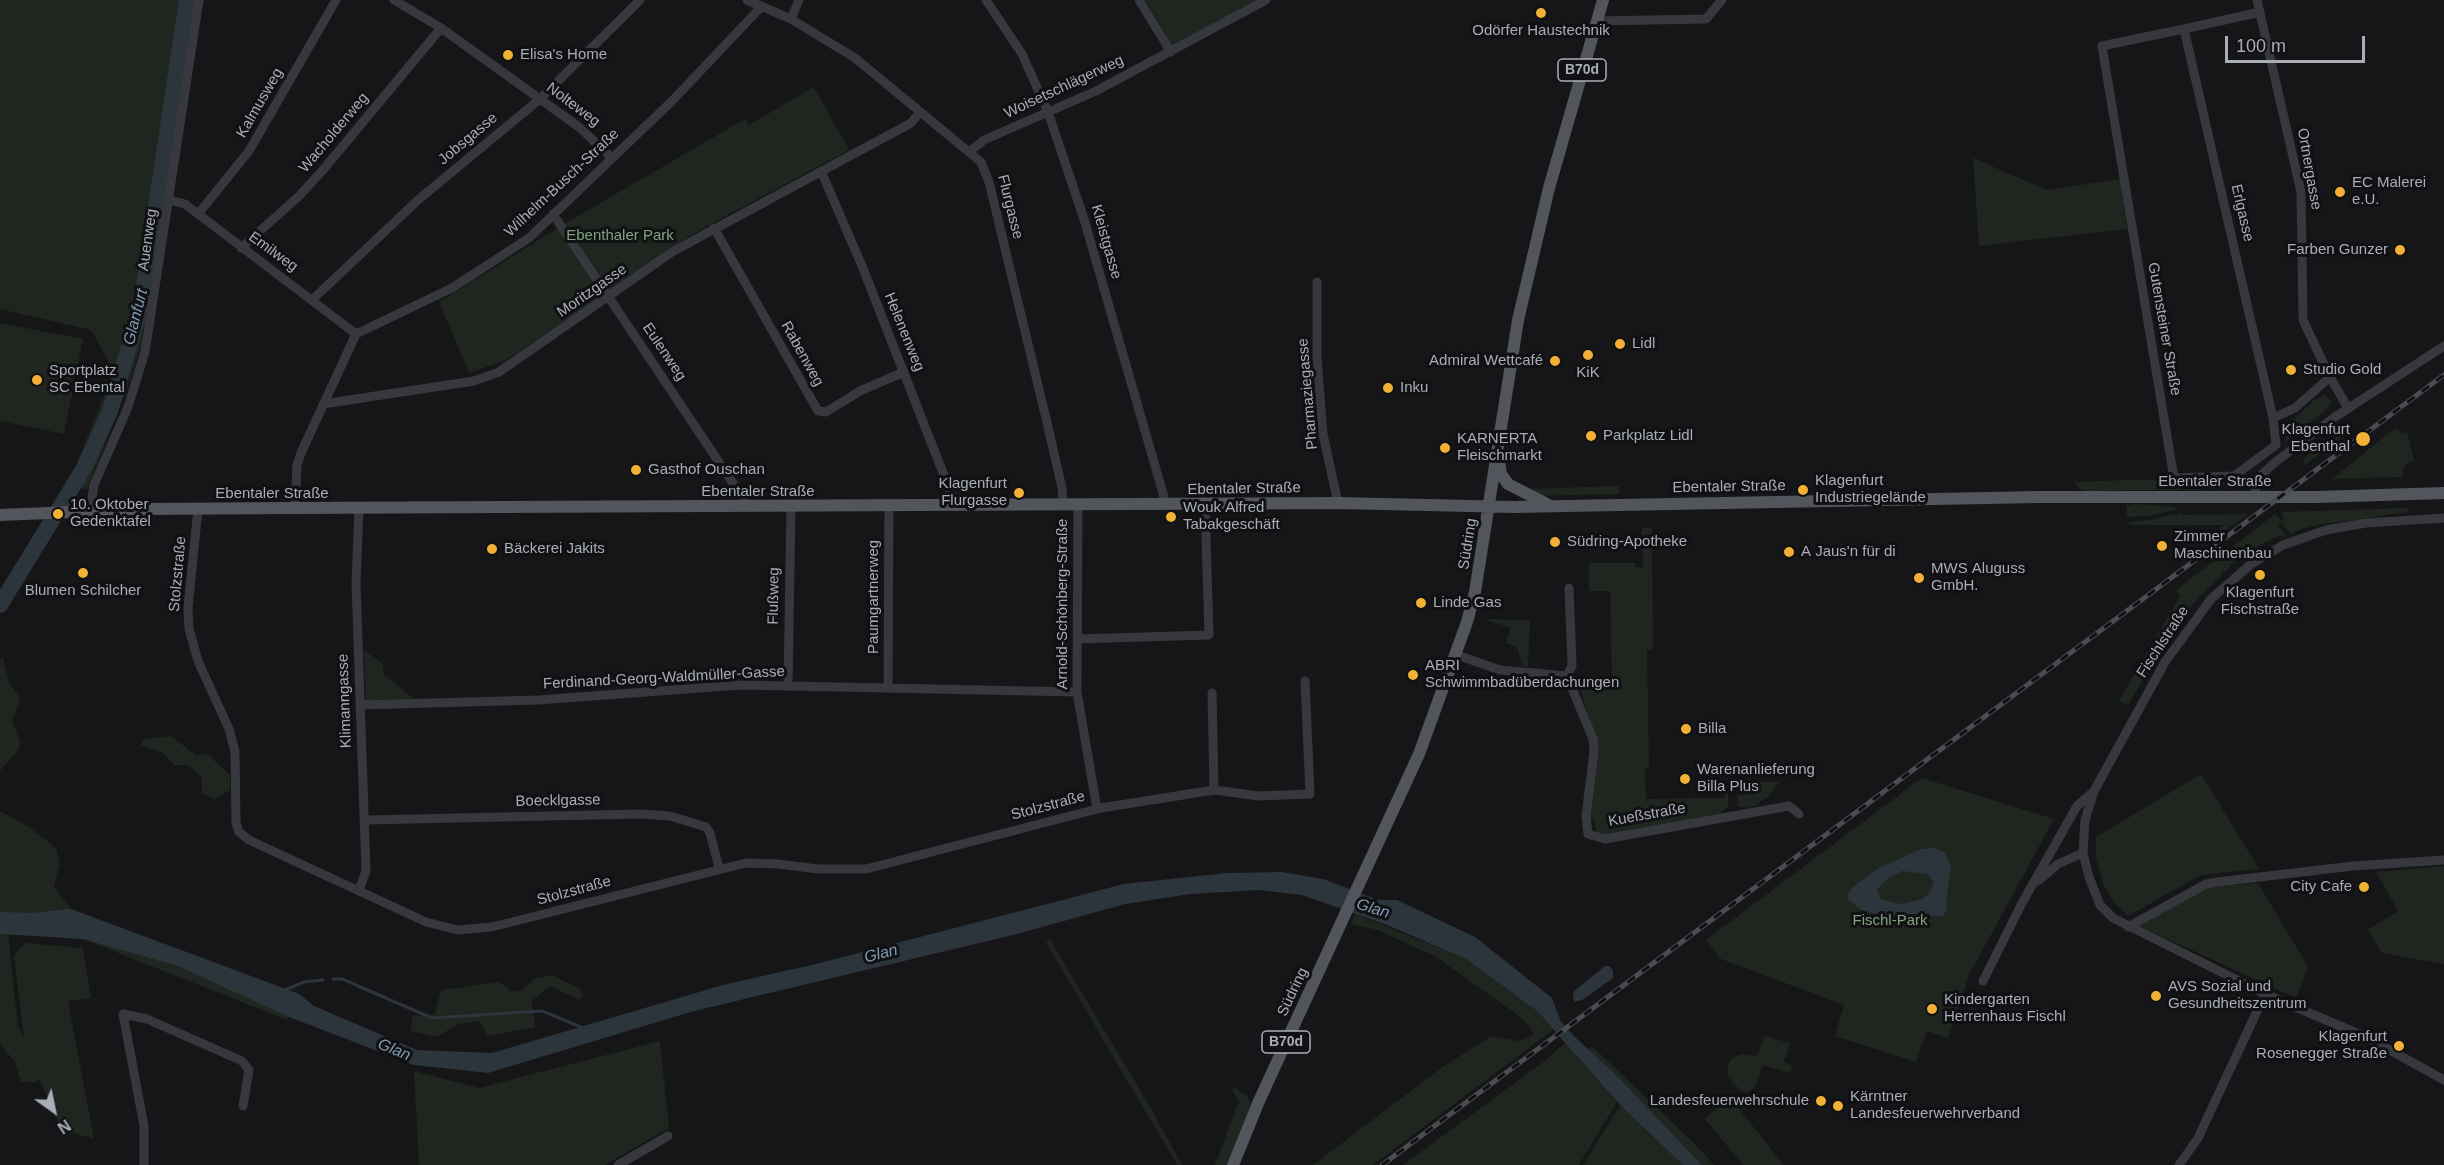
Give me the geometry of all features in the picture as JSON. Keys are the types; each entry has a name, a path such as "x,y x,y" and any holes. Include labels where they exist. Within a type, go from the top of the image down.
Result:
{"main road":[{"name":"Südring","path":"1233,1165 1259,1101 1363,880 1419,754 1457,655 1475,592 1518,320 1533,254 1603,0"},
{"path":"1497,451 1501,474 1508,484 1553,506"},
{"name":"Ebentaler Straße","path":"0,515 90,511 295,508 1338,503 1553,506 2039,497 2253,497 2444,493"}],"street":[{"name":"Auenweg","path":"90,511 94,485 128,406 145,351 199,0"},
{"name":"Kalmusweg","path":"198,214 249,152 336,0"},
{"name":"Nolteweg","path":"394,0 441,28 579,127 612,158"},
{"name":"Jobsgasse","path":"312,300 418,200 540,99 640,0"},
{"name":"Flurgasse","path":"747,0 791,19 855,58 981,162 989,182 1060,478 1063,504"},
{"path":"791,19 800,0"},
{"name":"Kleistgasse","path":"987,0 1022,54 1048,112 1084,219 1166,504"},
{"path":"1139,0 1171,51"},
{"name":"Woisetschlägerweg","path":"970,151 984,140 1096,91 1266,0"},
{"path":"1596,21 1706,19 1722,0"},
{"name":"Ortnergasse","path":"2258,0 2301,192 2303,320 2330,377 2348,408"},
{"name":"Wilhelm-Busch-Straße","path":"356,334 452,288 519,246 672,100 762,6"},
{"path":"2184,29 2260,12"},
{"name":"Wacholderweg","path":"241,248 299,196 323,170 441,28"},
{"name":"Gutensteiner Straße","path":"2184,29 2102,46 2174,478 2234,476 2276,445 2278,440 2273,418"},
{"name":"Erlgasse","path":"2184,29 2273,418"},
{"name":"Moritzgasse","path":"323,404 488,377 510,366 672,252 910,123 920,112"},
{"name":"Helenenweg","path":"821,171 904,372 956,506"},
{"name":"Emilweg","path":"169,200 185,204 356,334"},
{"name":"Eulenweg","path":"553,214 749,507"},
{"name":"Rabenweg","path":"714,228 818,411 826,411 860,391 904,372"},
{"name":"Pharmaziegasse","path":"1317,282 1317,358 1323,434 1338,503"},
{"path":"295,508 297,465 356,334"},
{"path":"2253,497 2255,486 2263,472 2348,408 2444,346"},
{"path":"2273,418 2295,408 2330,377"},
{"name":"Arnold-Schönberg-Straße","path":"1078,505 1077,692 1097,809"},
{"path":"1077,639 1209,634 1205,505"},
{"name":"Paumgartnerweg","path":"888,687 890,506"},
{"name":"Flußweg","path":"788,686 791,507"},
{"name":"Klimanngasse","path":"359,508 356,584 366,820 366,871 359,890"},
{"name":"Stolzstraße","path":"198,509 188,608 189,629 198,661 229,729 235,752 237,828 249,840 426,922 444,928 474,930 719,868 760,863 818,870 866,869 1097,809 1214,790 1259,796 1310,794 1305,681"},
{"name":"Fischlstraße","path":"2444,518 2366,524 2326,530 2283,545 2250,565 2211,599 2194,618 2165,662 2094,791 2085,820 2083,853 2100,905 2113,918 2265,993 2367,1038 2444,1080"},
{"path":"1457,655 1500,670 1567,676 1572,666 1569,588"},
{"name":"Kueßstraße","path":"1567,676 1593,739 1594,751 1586,816 1588,834 1605,839 1789,806 1799,814"},
{"name":"Ferdinand-Georg-Waldmüller-Gasse","path":"360,705 538,700 741,685 1077,692"},
{"path":"1212,693 1214,790"},
{"path":"1983,981 2077,806 2094,791"},
{"name":"Boecklgasse","path":"366,820 641,814 670,816 706,827 710,833 719,868"},
{"path":"2032,887 2058,864 2083,853"},
{"path":"2128,927 2206,884 2353,866 2444,860"},
{"path":"2179,1165 2198,1138 2265,993"},
{"path":"143,1164 144,1126 123,1014 147,1019 247,1065 249,1071 243,1106"},
{"path":"618,1165 668,1136"}],"green space":[{"path":"0,0 191,0 142,341 132,376 87,490 69,483 114,371 91,330 0,309"},
{"path":"1145,0 1260,0 1173,46"},
{"name":"Ebenthaler Park","path":"814,87 849,150 668,249 609,291 564,224 745,119 749,125"},
{"path":"1973,158 2047,190 2120,179 2127,229 1979,246"},
{"path":"558,228 604,295 506,360 469,373 439,302"},
{"name":"Sportplatz SC Ebental","path":"0,323 83,339 64,434 0,421"},
{"path":"2325,395 2331,401 2328,408 2284,444 2292,421 2313,401"},
{"path":"2347,423 2352,429 2305,465 2303,459"},
{"path":"2396,427 2401,433 2407,432 2414,460 2404,466 2402,477 2332,479"},
{"path":"2235,481 2212,489 2086,491 2079,489 2074,482"},
{"path":"1619,486 1619,494 1535,496 1526,489"},
{"path":"2134,504 2177,507 2177,509 2148,516 2127,517 2126,506"},
{"path":"2408,508 2408,512 2317,525 2295,531 2291,535 2281,522 2278,525 2286,537 2279,536 2261,544 2230,565 2227,571 2221,571 2222,575 2198,598 2179,621 2128,705 2119,701 2180,596 2176,590 2275,514 2281,521 2284,518 2281,512"},
{"path":"2181,513 2182,515 2249,514 2210,541 2209,538 2224,525 2130,525 2128,522"},
{"path":"1652,527 1653,650 1647,650 1649,768 1645,769 1646,799 1724,798 1725,790 1728,791 1728,806 1719,814 1605,836 1596,831 1595,822 1590,816 1598,752 1577,676 1612,683 1610,591 1589,591 1589,563 1635,563 1635,567 1643,567 1642,528"},
{"path":"1484,619 1530,620 1528,667 1522,666 1517,647 1506,643 1511,628"},
{"path":"364,650 383,664 384,675 417,701 366,703"},
{"path":"3,658 9,682 20,698 12,722 20,741 19,749 0,771 0,659"},
{"path":"171,736 197,756 206,753 230,775 230,790 214,799 202,793 202,778 189,765 174,765 163,753 141,745 143,739"},
{"path":"2201,774 2259,869 2201,875 2128,916 2104,887 2096,858 2096,837"},
{"name":"Fischl-Park","path":"1922,778 2054,819 1969,975 1948,1038 1927,1031 1916,1062 1835,1036 1844,1005 1721,959 1706,940"},
{"path":"1749,782 1779,782 1768,797 1752,807 1738,806 1737,795 1749,795"},
{"path":"0,811 29,827 56,848 60,864 54,887 71,909 299,994 287,1020 83,939 8,933 18,1027 24,1038 14,956 25,943 83,948 91,998 68,1001 94,1139 61,1129 39,1078 37,1082 21,1082 15,1062 0,1044"},
{"path":"2444,866 2444,964 2382,953 2368,930 2398,911 2376,872"},
{"path":"2258,883 2308,967 2296,998 2139,926 2207,887"},
{"path":"1355,914 1466,959 1537,1011 1553,1030 1373,1165 1313,1165 1444,1066 1492,1036 1518,1041 1534,1035 1529,1025 1512,1011 1436,957 1378,930 1351,924"},
{"path":"1050,939 1182,1165 1177,1165 1046,943"},
{"path":"552,975 578,988 583,994 579,1000 550,986 532,1001 535,1027 488,1036 479,1021 459,1024 436,1037 411,1031 412,1016 435,1014 441,990 499,982 512,992 523,990 534,979"},
{"path":"1765,1036 1790,1043 1784,1062 1793,1066 1790,1073 1763,1065 1755,1087 1748,1092 1742,1092 1728,1077 1728,1064 1732,1058 1741,1054 1757,1056"},
{"path":"660,1041 669,1128 605,1165 419,1165 414,1071 479,1088"},
{"path":"1565,1043 1617,1102 1579,1165 1403,1165 1542,1063"},
{"path":"1592,1046 1714,1165 1702,1165 1588,1050"},
{"path":"1233,1086 1247,1096 1251,1105 1226,1165 1215,1165 1239,1101 1233,1091"},
{"path":"1724,1101 1735,1104 1784,1165 1743,1165 1705,1119"},
{"path":"1620,1105 1672,1154 1683,1165 1583,1165"}],"water":[{"path":"1934,848 1944,852 1951,865 1947,910 1943,916 1886,917 1862,910 1848,900 1847,895 1853,887 1879,868 1921,849","holes":["1902,871 1927,874 1934,882 1930,892 1923,899 1900,904 1880,899 1877,889 1887,879"]},
{"name":"Glan","path":"1282,872 1323,879 1378,900 1397,900 1475,937 1552,998 1561,1022 1618,1077 1702,1165 1683,1165 1620,1105 1537,1011 1466,959 1387,925 1302,895 1259,890 1190,894 1125,904 1017,934 694,1011 488,1073 414,1065 289,1017 178,966 83,939 0,934 0,912 31,913 71,909 299,994 314,1006 417,1050 492,1053 723,985 816,964 1124,884 1227,873"},
{"path":"1605,966 1613,970 1613,978 1582,1000 1574,1002 1573,992"}],"waterway":[{"name":"Glanfurt","path":"0,605 84,468 110,411 141,306 187,0"},
{"path":"333,979 342,979 432,1018 542,1011 581,1027"},
{"path":"285,990 304,982 323,980"}],"railway":[{"path":"1382,1165 2444,375"}],"place":[{"name":"Odörfer Haustechnik","path":"1541,13"},
{"name":"Elisa's Home","path":"508,55"},
{"name":"EC Malerei e.U.","path":"2340,192"},
{"name":"Farben Gunzer","path":"2400,250"},
{"name":"Lidl","path":"1620,344"},
{"name":"KiK","path":"1588,355"},
{"name":"Admiral Wettcafé","path":"1555,361"},
{"name":"Studio Gold","path":"2291,370"},
{"name":"Sportplatz SC Ebental","path":"37,380"},
{"name":"Inku","path":"1388,388"},
{"name":"Parkplatz Lidl","path":"1591,436"},
{"name":"Klagenfurt Ebenthal","path":"2363,439"},
{"name":"KARNERTA Fleischmarkt","path":"1445,448"},
{"name":"Gasthof Ouschan","path":"636,470"},
{"name":"Klagenfurt Industriegelände","path":"1803,490"},
{"name":"Klagenfurt Flurgasse","path":"1019,493"},
{"name":"10. Oktober Gedenktafel","path":"58,514"},
{"name":"Wouk Alfred Tabakgeschäft","path":"1171,517"},
{"name":"Südring-Apotheke","path":"1555,542"},
{"name":"Zimmer Maschinenbau","path":"2162,546"},
{"name":"Bäckerei Jakits","path":"492,549"},
{"name":"A Jaus'n für di","path":"1789,552"},
{"name":"Blumen Schilcher","path":"83,573"},
{"name":"Klagenfurt Fischstraße","path":"2260,575"},
{"name":"MWS Aluguss GmbH.","path":"1919,578"},
{"name":"Linde Gas","path":"1421,603"},
{"name":"ABRI Schwimmbadüberdachungen","path":"1413,675"},
{"name":"Billa","path":"1686,729"},
{"name":"Warenanlieferung Billa Plus","path":"1685,779"},
{"name":"City Cafe","path":"2364,887"},
{"name":"AVS Sozial und Gesundheitszentrum","path":"2156,996"},
{"name":"Kindergarten Herrenhaus Fischl","path":"1932,1009"},
{"name":"Klagenfurt Rosenegger Straße","path":"2399,1046"},
{"name":"Landesfeuerwehrschule","path":"1821,1101"},
{"name":"Kärntner Landesfeuerwehrverband","path":"1838,1106"}]}
